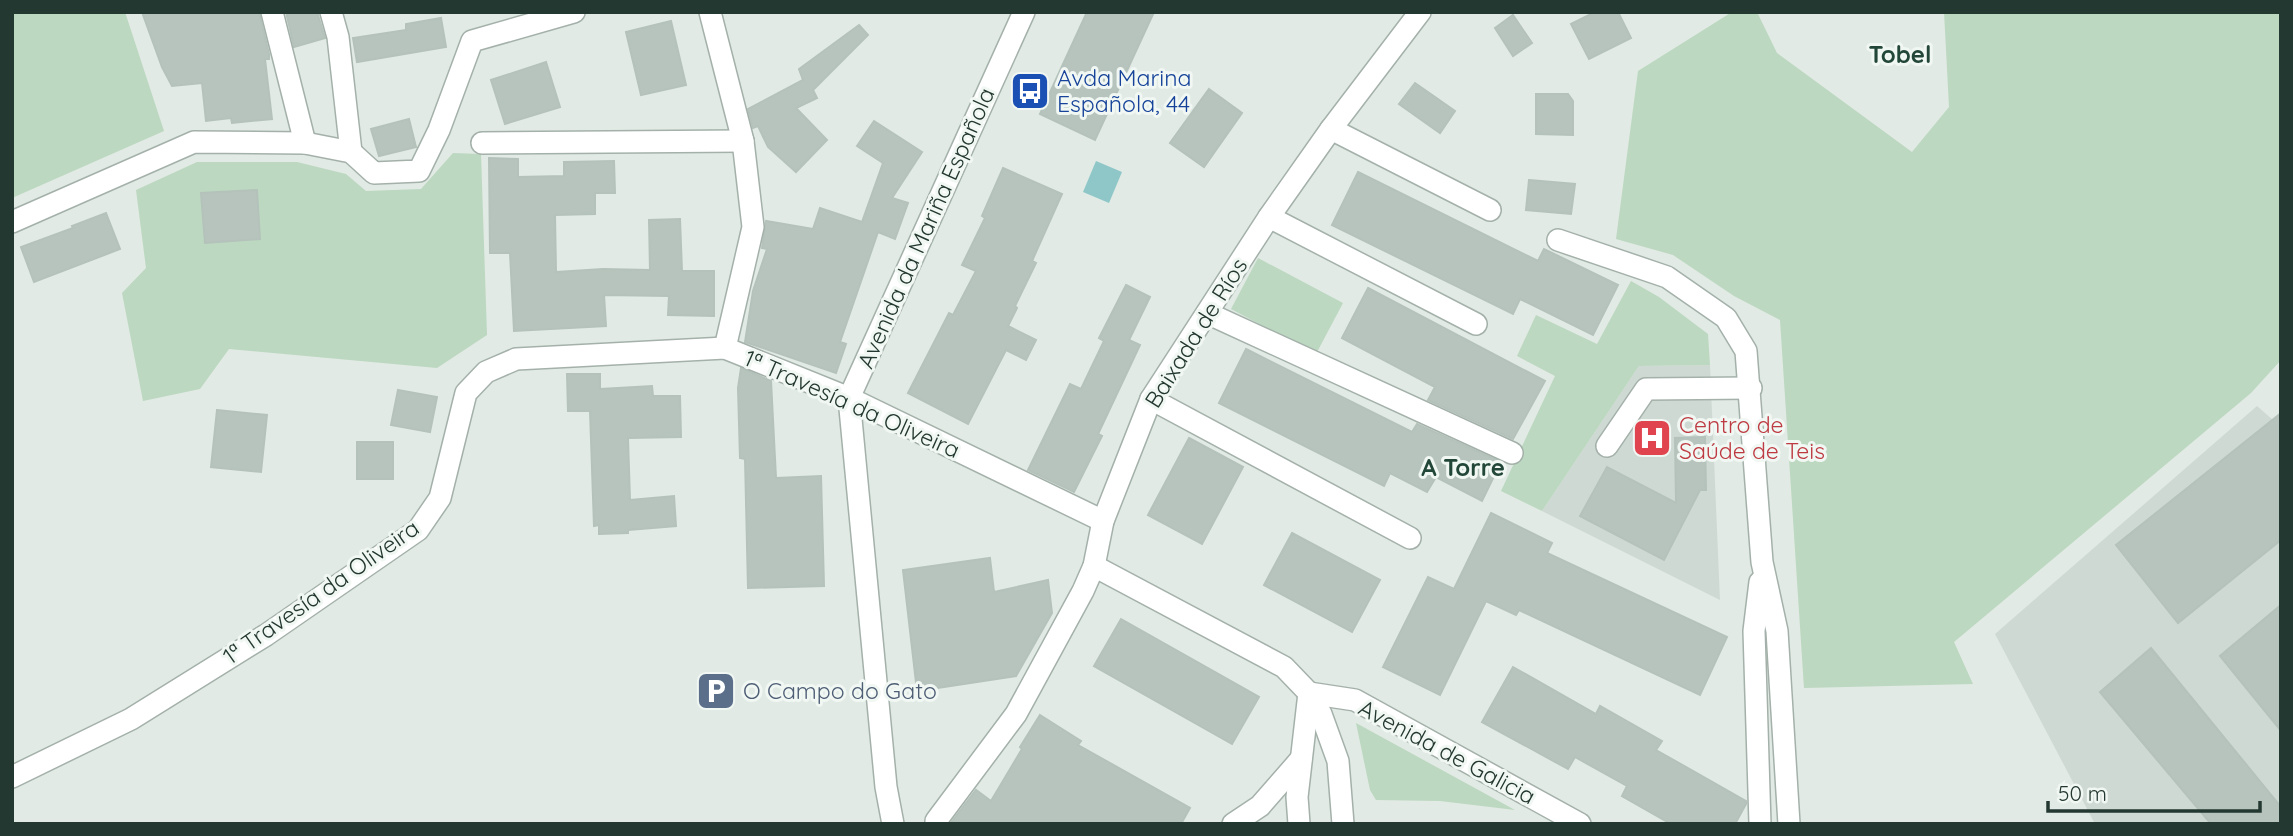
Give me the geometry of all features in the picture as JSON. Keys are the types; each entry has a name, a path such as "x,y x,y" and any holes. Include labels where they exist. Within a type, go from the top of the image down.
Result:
{"street":[{"path":"272,12 305,143"},
{"path":"331,12 338,37 351,152"},
{"path":"12,222 194,142 305,143 351,152 374,173 419,171 439,131 472,41 573,12"},
{"path":"710,12 743,141 753,227 725,348"},
{"name":"Avenida da Mariña Española","path":"893,824 886,787 849,398 1024,12"},
{"name":"Baixada de Ríos","path":"936,824 1016,714 1083,591 1094,566 1103,522 1152,399 1269,217 1331,129 1420,12"},
{"path":"1331,129 1490,210"},
{"path":"482,143 743,141"},
{"path":"1269,217 1476,324"},
{"path":"1558,240 1667,277 1726,318 1746,351 1751,388 1762,562 1777,631 1789,824"},
{"path":"1207,313 1512,453"},
{"name":"1ª Travesía da Oliveira","path":"12,778 131,719 266,635 418,530 440,498 466,393 486,372 516,359 725,348 849,398 1103,522"},
{"path":"1607,446 1646,389 1751,388"},
{"path":"1152,399 1410,537"},
{"path":"1760,824 1754,631 1762,562"},
{"name":"Avenida de Galicia","path":"1094,566 1284,667 1309,693 1321,714 1338,761 1343,824"},
{"path":"1299,824 1297,797 1309,693"},
{"name":"Avenida de Galicia","path":"1309,693 1355,700 1580,824"},
{"path":"1233,824 1260,806 1301,760"}],"shaded area":[{"name":"Centro de Saúde de Teis","path":"1710,365 1720,600 1542,511 1639,366"},
{"path":"2257,406 2281,427 2281,824 2095,824 1995,634"}],"green space":[{"path":"12,12 125,12 164,131 12,198"},
{"path":"1732,12 1757,12 1777,53 1912,152 1949,107 1944,12 2281,12 2281,360 2251,393 1954,642 1973,684 1804,688 1780,320 1734,296 1673,255 1616,239 1638,71"},
{"path":"453,153 481,154 487,335 437,368 229,349 200,389 143,401 122,293 146,268 136,190 197,162 297,162 346,174 366,191 421,189"},
{"path":"1258,258 1343,303 1316,354 1231,309"},
{"path":"1631,281 1659,297 1708,334 1710,365 1639,366 1542,511 1501,491 1555,376 1517,356 1536,315 1597,344"},
{"path":"1356,723 1515,810 1440,801 1376,800 1370,790"}],"water":[{"path":"1096,161 1122,172 1109,203 1083,192"}],"building":[{"path":"142,12 259,12 269,54 269,59 265,59 272,119 232,123 231,118 206,121 202,83 172,86 162,67"},
{"path":"286,12 317,12 325,38 294,47"},
{"path":"1087,12 1154,12 1095,140 1040,114"},
{"path":"1595,12 1618,12 1631,38 1589,59 1571,24"},
{"path":"1513,15 1532,43 1513,56 1495,28"},
{"path":"441,18 446,47 357,62 353,38 406,30 406,24"},
{"path":"671,21 686,85 641,95 626,32"},
{"path":"859,25 868,35 813,90 817,98 796,108 827,140 796,172 768,147 758,126 753,128 748,109 803,80 799,69"},
{"path":"546,62 560,107 505,124 491,80"},
{"path":"1415,83 1455,111 1440,133 1399,104"},
{"path":"1209,89 1242,113 1204,167 1170,143"},
{"path":"1536,94 1568,94 1573,101 1573,135 1536,134"},
{"path":"409,119 416,147 379,156 371,129"},
{"path":"874,121 922,152 892,198 908,203 895,239 878,232 840,342 846,344 836,373 745,342 753,291 767,249 762,248 766,221 813,229 820,208 862,222 883,163 857,146"},
{"path":"489,158 518,159 518,177 564,176 564,162 614,161 615,193 595,193 595,214 555,215 556,272 650,270 649,220 680,219 682,271 714,271 714,316 668,315 669,296 604,295 606,326 514,331 510,253 490,253"},
{"path":"1003,168 1062,194 1032,261 1036,263 1008,326 1036,340 1026,360 1006,350 968,424 908,393 949,313 953,315 976,271 962,265 985,218 982,216"},
{"path":"1358,172 1538,261 1544,249 1618,285 1593,335 1520,299 1513,314 1332,225"},
{"path":"1529,180 1575,184 1571,214 1526,210"},
{"path":"257,190 260,239 205,243 201,193"},
{"path":"106,213 120,249 34,282 21,247"},
{"path":"1126,285 1150,297 1129,340 1140,345 1098,434 1102,436 1074,492 1028,470 1070,384 1081,389 1104,341 1099,338"},
{"path":"1368,288 1545,381 1513,439 1428,400 1435,387 1342,338"},
{"path":"1246,349 1412,432 1417,424 1501,462 1482,501 1436,477 1427,492 1390,473 1384,486 1219,403"},
{"path":"741,368 771,381 776,478 821,476 824,586 748,588 745,459 740,458 738,388"},
{"path":"567,374 600,374 600,389 652,386 653,396 680,396 681,437 628,438 630,500 674,496 676,526 599,534 599,525 594,526 590,411 568,411"},
{"path":"398,390 437,397 430,432 391,425"},
{"path":"217,410 267,415 261,472 211,467"},
{"path":"2281,413 2281,540 2178,623 2116,545"},
{"path":"1705,437 1706,490 1700,490 1664,560 1580,516 1607,467 1676,503 1675,438"},
{"path":"1189,438 1243,467 1202,544 1148,515"},
{"path":"357,442 393,442 393,479 357,479"},
{"path":"1491,513 1552,543 1547,553 1727,637 1700,695 1519,610 1516,615 1486,601 1440,695 1383,667 1428,577 1454,589"},
{"path":"1292,533 1380,580 1352,632 1264,585"},
{"path":"990,558 994,592 1048,580 1052,613 1016,676 917,691 903,570"},
{"path":"2281,605 2281,731 2220,656"},
{"path":"1121,619 1259,697 1232,744 1094,666"},
{"path":"2151,648 2281,807 2281,824 2211,824 2100,692"},
{"path":"1513,667 1596,714 1600,706 1662,741 1656,750 1746,801 1735,824 1671,824 1622,796 1627,786 1575,757 1568,769 1482,722"},
{"path":"1040,715 1081,741 1078,745 1190,808 1181,824 950,824 976,790 991,801"}],"place":[{"name":"Avda Marina Española, 44","path":"1030,91"},
{"name":"Centro de Saúde de Teis","path":"1652,438"},
{"name":"O Campo do Gato","path":"716,691"}],"district":[{"name":"Tobel","path":"1900,55"},
{"name":"A Torre","path":"1463,468"}]}
